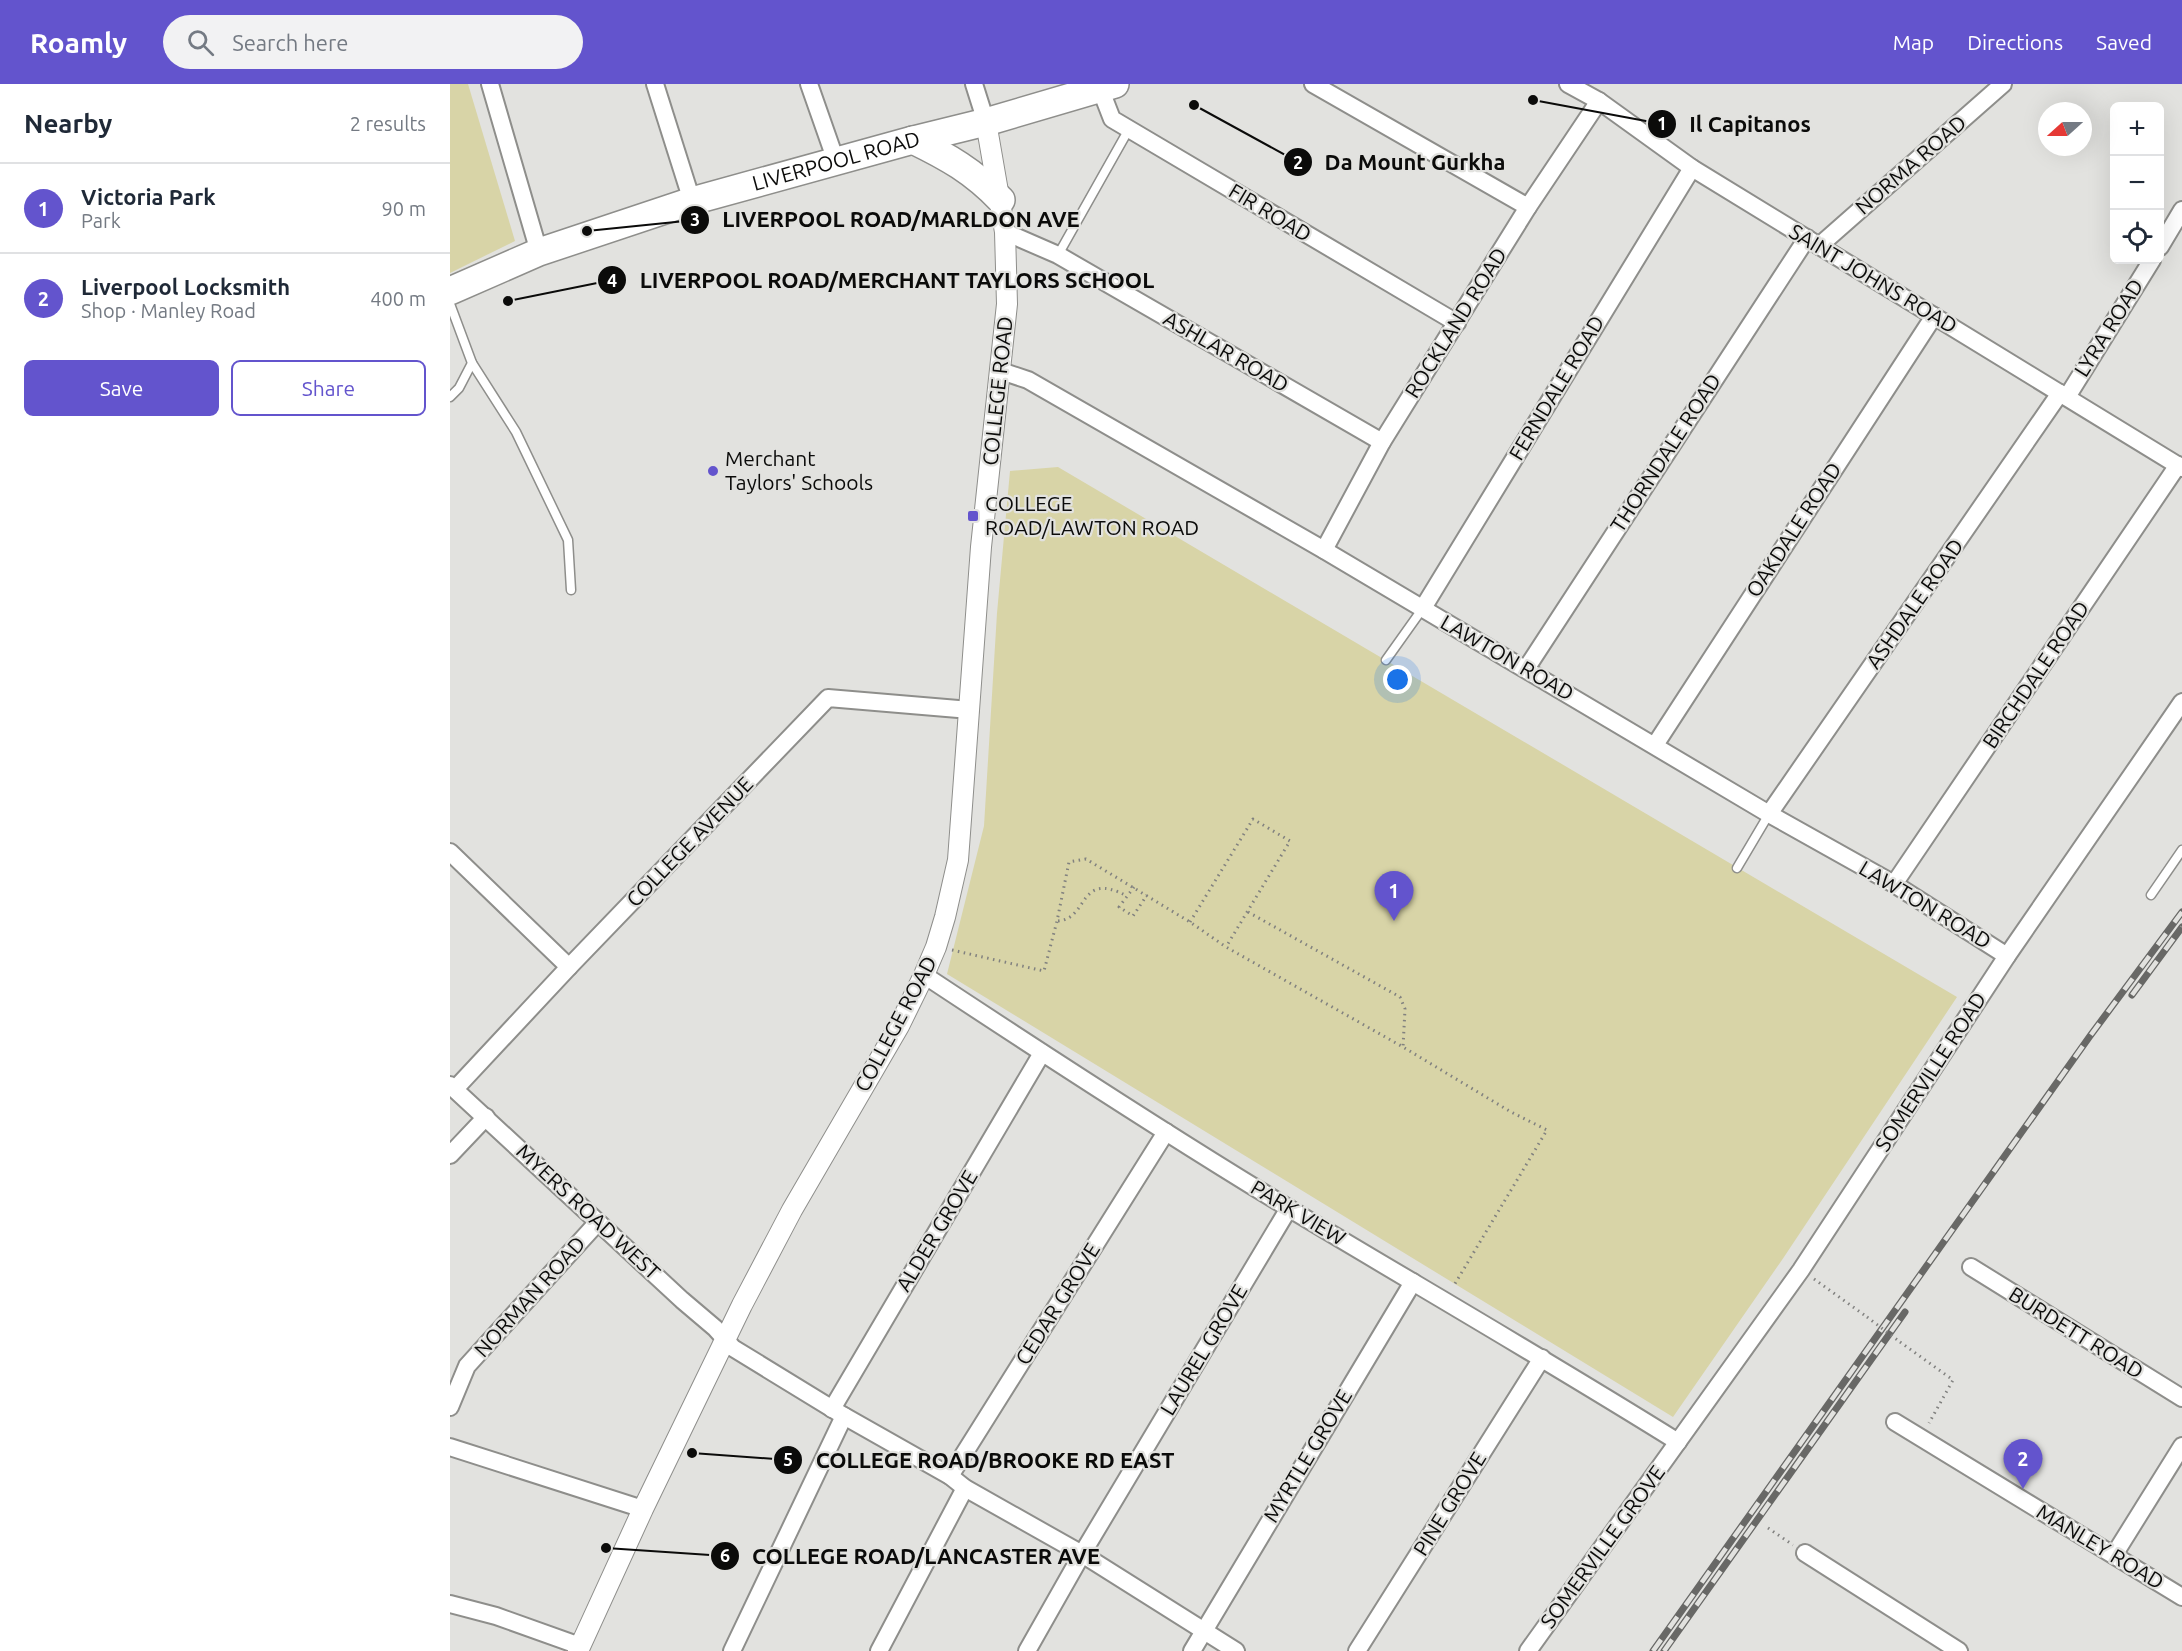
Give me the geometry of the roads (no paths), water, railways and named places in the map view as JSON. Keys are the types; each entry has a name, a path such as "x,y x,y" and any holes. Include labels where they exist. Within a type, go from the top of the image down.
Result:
{"highway":[{"name":"LIVERPOOL ROAD","path":"450,291 539,252 692,201 912,140 986,122 1096,87"},
{"path":"912,140 948,157 980,179 1001,200"}],"street":[{"path":"490,84 539,252"},
{"path":"655,84 692,201"},
{"path":"809,84 836,161"},
{"path":"974,84 986,122"},
{"path":"1313,84 1528,207"},
{"name":"SAINT JOHNS ROAD","path":"1568,84 1599,101 1692,168 2180,467"},
{"name":"NORMA ROAD","path":"1813,242 2003,84"},
{"name":"FIR ROAD","path":"1096,87 1112,119 1457,323"},
{"name":"ROCKLAND ROAD","path":"1324,550 1382,442 1528,207 1599,101"},
{"name":"COLLEGE ROAD","path":"579,1648 643,1509 762,1265 899,1026 936,947 958,860 981,547 1007,304 1005,232 986,122"},
{"name":"FERNDALE ROAD","path":"1423,608 1692,168"},
{"path":"2164,240 2182,210"},
{"name":"ASHLAR ROAD","path":"1005,232 1058,255 1382,442"},
{"name":"THORNDALE ROAD","path":"1526,669 1813,242"},
{"name":"LYRA ROAD","path":"2064,395 2149,264"},
{"name":"OAKDALE ROAD","path":"1654,745 1934,316"},
{"name":"LAWTON ROAD","path":"1001,371 1028,380 1324,550 1769,814 1894,884 2007,956"},
{"name":"ASHDALE ROAD","path":"1769,814 2064,395"},
{"name":"BIRCHDALE ROAD","path":"1894,884 2180,467"},
{"name":"COLLEGE AVENUE","path":"452,1087 828,698 970,710"},
{"name":"SOMERVILLE ROAD","path":"1678,1442 1801,1270 2007,956 2182,702"},
{"path":"450,852 569,966"},
{"name":"PARK VIEW","path":"924,975 1166,1132 1678,1442"},
{"name":"ALDER GROVE","path":"732,1651 838,1412 1042,1053"},
{"name":"MYERS ROAD WEST","path":"452,1087 733,1348 950,1476 964,1488 1082,1554 1236,1651"},
{"path":"450,1155 486,1117"},
{"name":"CEDAR GROVE","path":"950,1476 1166,1132"},
{"name":"LAUREL GROVE","path":"1027,1651 1082,1554 1289,1208"},
{"name":"NORMAN ROAD","path":"450,1407 467,1366 598,1222"},
{"name":"BURDETT ROAD","path":"1971,1268 2182,1398"},
{"name":"MYRTLE GROVE","path":"1192,1651 1413,1282"},
{"name":"PINE GROVE","path":"1357,1651 1542,1358"},
{"name":"MANLEY ROAD","path":"1895,1422 2182,1597"},
{"name":"SOMERVILLE GROVE","path":"1528,1651 1678,1442"},
{"path":"2114,1555 2182,1446"},
{"path":"450,1447 643,1509"},
{"path":"879,1651 964,1488"},
{"path":"1805,1553 1959,1651"},
{"path":"450,1604 496,1616 579,1648"}],"lane":[{"path":"1058,255 1129,129"},
{"path":"450,304 472,363 516,432 568,540 571,590"},
{"path":"450,397 459,388 472,363"},
{"path":"1386,660 1423,608"},
{"path":"1737,868 1769,814"},
{"path":"2151,895 2182,850"}],"railway":[{"path":"1653,1651 2090,1036 2182,912"},
{"path":"2132,995 2182,927"},
{"path":"1664,1651 1905,1312"}],"place":[{"name":"Il Capitanos","path":"1533,100"},
{"name":"Da Mount Gurkha","path":"1194,105"},
{"name":"LIVERPOOL ROAD/MARLDON AVE","path":"587,231"},
{"name":"LIVERPOOL ROAD/MERCHANT TAYLORS SCHOOL","path":"508,301"},
{"name":"Merchant Taylors' Schools","path":"713,471"},
{"name":"COLLEGE ROAD/LAWTON ROAD","path":"973,516"},
{"name":"Victoria Park","path":"1394,921"},
{"name":"COLLEGE ROAD/BROOKE RD EAST","path":"692,1453"},
{"name":"Liverpool Locksmith","path":"2023,1489"},
{"name":"COLLEGE ROAD/LANCASTER AVE","path":"606,1548"}]}
